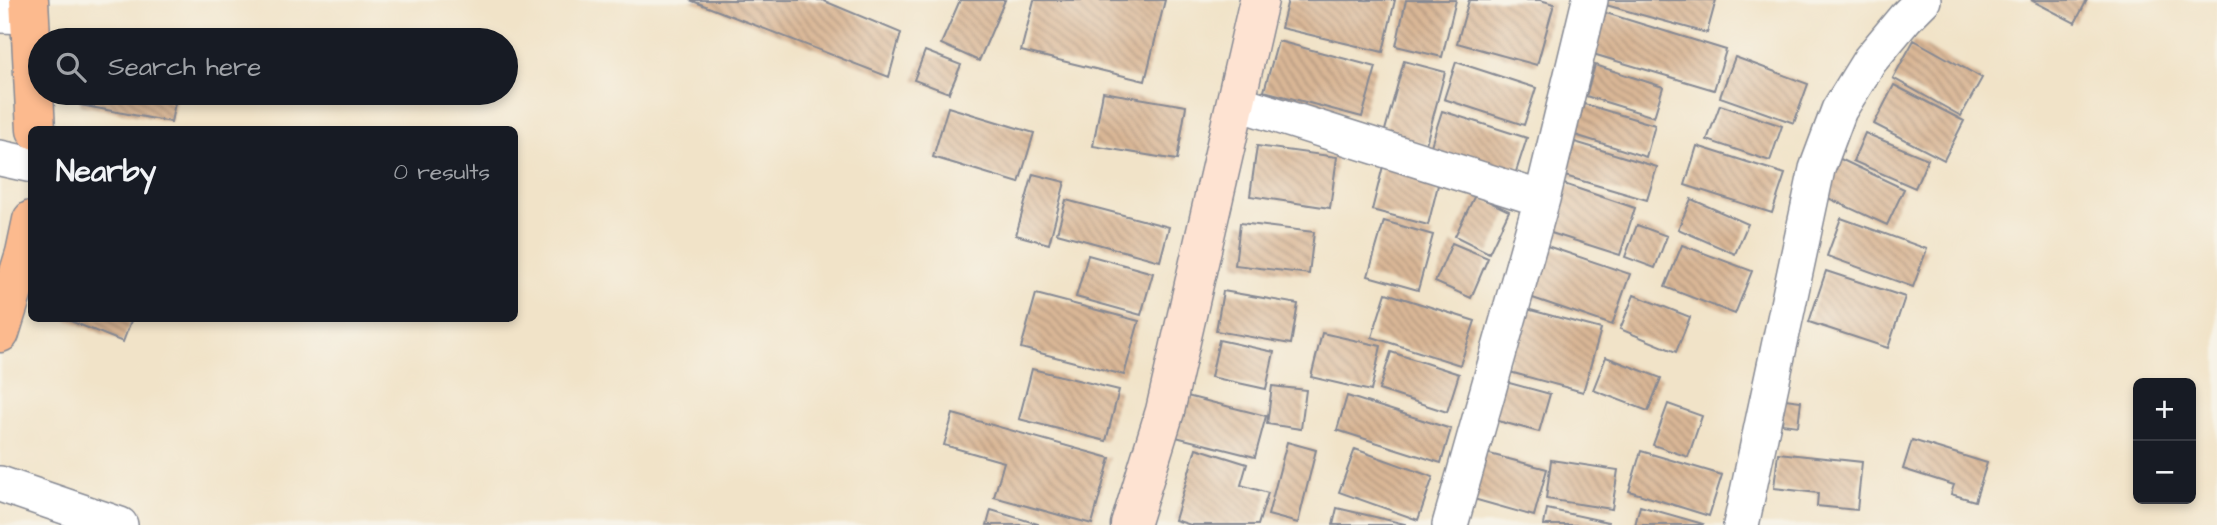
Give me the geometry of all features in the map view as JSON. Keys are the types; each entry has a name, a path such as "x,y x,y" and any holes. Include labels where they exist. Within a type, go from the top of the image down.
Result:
{"highway":[{"path":"20,10 28,70"},
{"path":"33,105 35,126"},
{"path":"0,332 28,239"}],"street":[{"path":"1130,525 1165,411 1259,0"},
{"path":"1450,525 1542,199 1590,0"},
{"path":"1741,525 1817,169 1839,110 1870,60 1923,0"},
{"path":"1235,102 1542,199"},
{"path":"0,158 28,164"},
{"path":"0,484 120,525"}],"building":[{"path":"690,0 822,0 901,33 889,77"},
{"path":"960,0 1005,0 979,61 941,44"},
{"path":"1034,0 1165,0 1145,81 1021,51"},
{"path":"1288,0 1395,0 1383,52 1281,28"},
{"path":"1406,0 1456,0 1442,57 1396,46"},
{"path":"1469,0 1540,0 1554,4 1537,65 1457,43"},
{"path":"1608,0 1716,0 1707,33 1606,5"},
{"path":"2031,0 2087,0 2075,23"},
{"path":"1606,13 1726,50 1714,90 1593,54"},
{"path":"1914,40 1982,78 1961,116 1893,78"},
{"path":"1278,41 1376,67 1362,117 1264,91"},
{"path":"925,51 961,65 949,93 914,80"},
{"path":"1735,57 1808,84 1794,123 1720,97"},
{"path":"1404,61 1445,72 1426,144 1384,134"},
{"path":"1456,62 1536,88 1524,125 1444,99"},
{"path":"1595,65 1663,87 1654,117 1586,96"},
{"path":"1894,85 1964,121 1944,160 1874,124"},
{"path":"1103,92 1186,106 1177,160 1093,146"},
{"path":"1584,104 1655,125 1646,157 1575,135"},
{"path":"80,105 175,105 171,122"},
{"path":"1720,105 1782,126 1770,161 1707,140"},
{"path":"948,107 1034,133 1019,183 933,157"},
{"path":"1442,111 1527,138 1513,181 1428,155"},
{"path":"1865,133 1928,159 1915,188 1853,161"},
{"path":"1575,142 1657,167 1647,200 1565,176"},
{"path":"1257,146 1337,157 1330,208 1250,196"},
{"path":"1697,146 1785,174 1772,213 1685,185"},
{"path":"1834,156 1904,189 1887,225 1817,193"},
{"path":"1385,158 1441,173 1428,225 1372,210"},
{"path":"1033,174 1065,182 1049,244 1016,235"},
{"path":"1561,183 1635,208 1620,255 1545,231"},
{"path":"1475,195 1509,211 1489,253 1455,236"},
{"path":"1691,199 1748,224 1735,254 1678,229"},
{"path":"1066,200 1169,227 1160,261 1057,233"},
{"path":"1841,218 1927,249 1913,287 1827,256"},
{"path":"1384,221 1433,235 1418,290 1368,276"},
{"path":"1240,223 1314,232 1309,274 1235,265"},
{"path":"1637,225 1667,236 1655,268 1625,257"},
{"path":"1452,243 1488,258 1471,298 1435,282"},
{"path":"1544,245 1630,274 1612,325 1527,296"},
{"path":"1682,245 1752,271 1735,314 1665,287"},
{"path":"1088,255 1153,273 1141,315 1076,297"},
{"path":"1826,271 1905,297 1888,348 1809,322"},
{"path":"1223,291 1298,304 1291,344 1216,331"},
{"path":"1386,293 1475,321 1460,365 1372,337"},
{"path":"1036,294 1139,321 1124,375 1021,348"},
{"path":"1634,295 1690,317 1676,352 1620,329"},
{"path":"1523,308 1601,329 1583,392 1506,371"},
{"path":"73,322 130,322 123,342"},
{"path":"1322,333 1381,346 1371,391 1311,377"},
{"path":"1219,340 1274,352 1266,389 1211,377"},
{"path":"1391,352 1459,374 1447,412 1379,390"},
{"path":"1606,357 1661,378 1648,411 1593,390"},
{"path":"1032,369 1119,390 1106,441 1019,419"},
{"path":"1502,381 1550,394 1539,432 1491,419"},
{"path":"1272,386 1306,390 1301,429 1267,424"},
{"path":"1179,394 1266,416 1255,457 1168,435"},
{"path":"1347,396 1451,429 1441,463 1337,430"},
{"path":"1785,399 1801,401 1798,426 1782,424"},
{"path":"1668,404 1702,416 1688,457 1653,445"},
{"path":"953,414 1110,458 1092,524 994,497 1004,462 944,445"},
{"path":"1912,440 1987,463 1975,501 1951,494 1954,485 1903,469"},
{"path":"1287,442 1316,450 1298,523 1268,515"},
{"path":"1196,448 1247,464 1241,485 1268,493 1258,525 1191,525 1175,520"},
{"path":"1355,449 1433,477 1418,520 1339,492"},
{"path":"1641,451 1722,475 1709,516 1629,491"},
{"path":"1482,452 1547,469 1534,516 1470,498"},
{"path":"1778,453 1862,462 1857,510 1817,506 1818,493 1774,488"},
{"path":"1551,460 1618,470 1612,509 1546,499"},
{"path":"1640,506 1703,524 1635,525"},
{"path":"1337,508 1405,524 1405,525 1333,525"},
{"path":"1547,509 1608,522 1607,525 1544,525"},
{"path":"991,510 1038,524 1038,525 987,525"}]}
